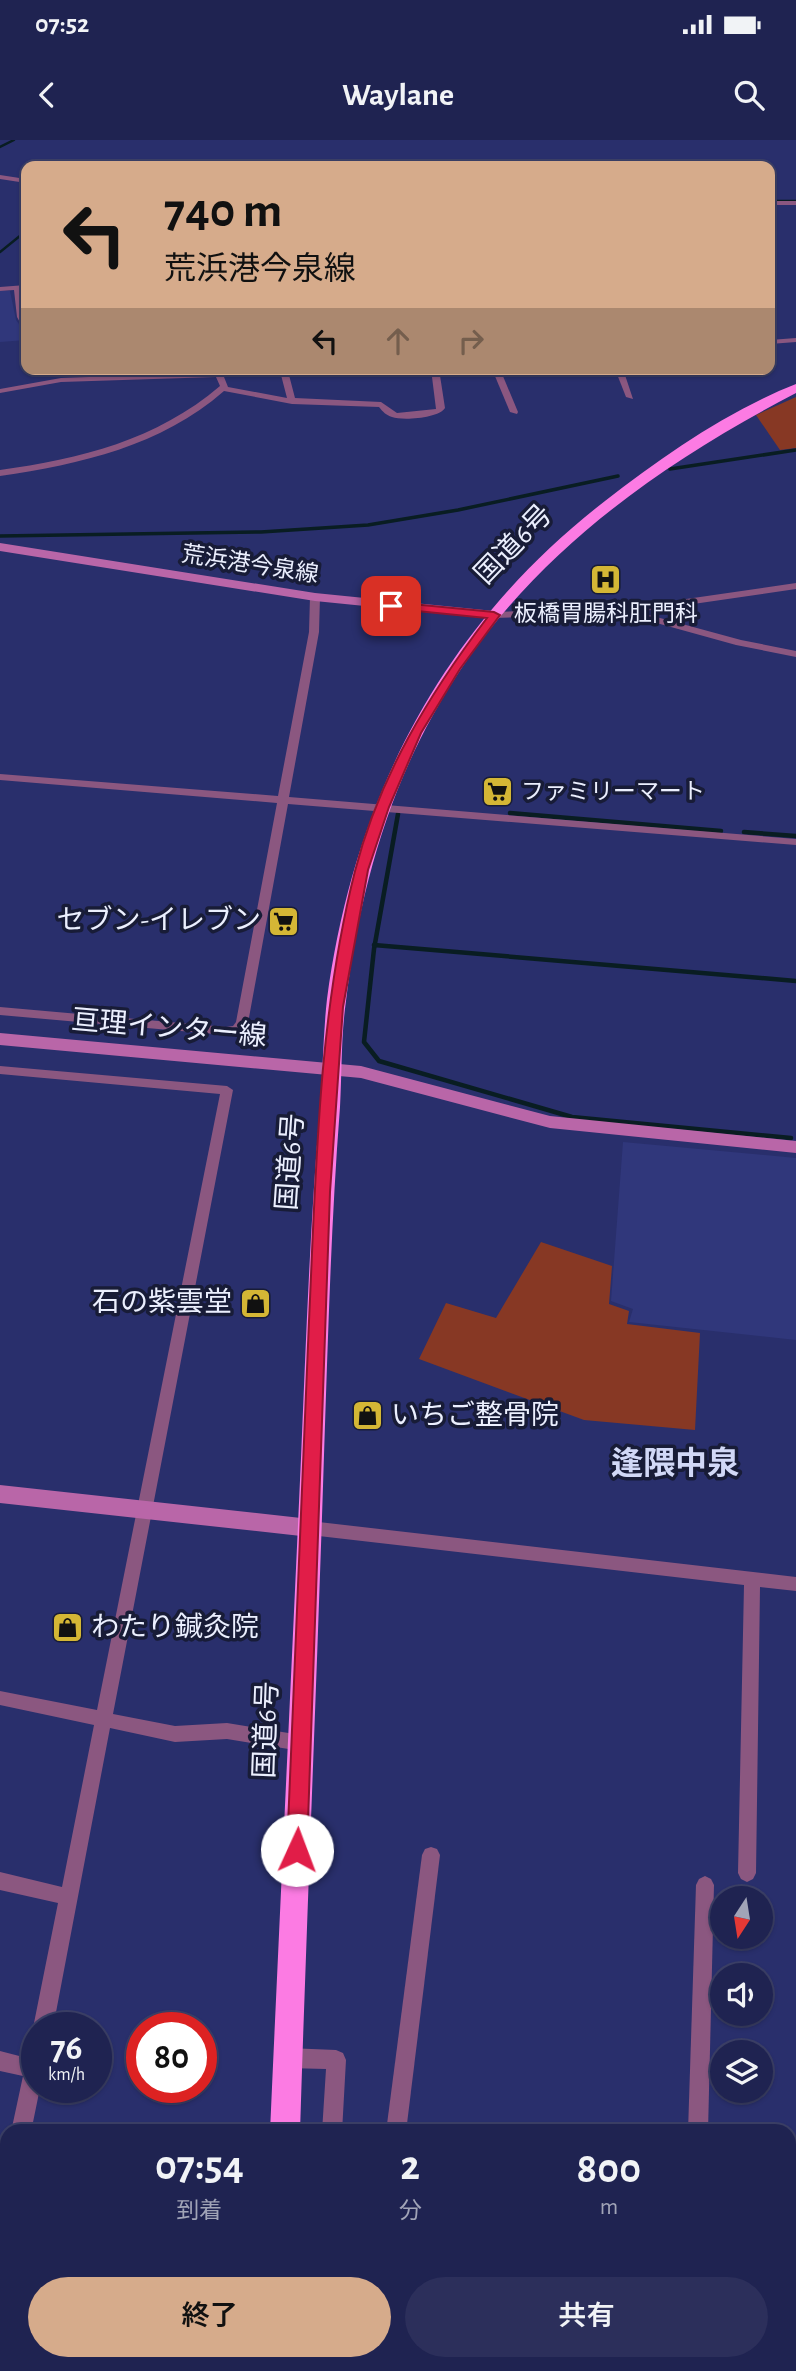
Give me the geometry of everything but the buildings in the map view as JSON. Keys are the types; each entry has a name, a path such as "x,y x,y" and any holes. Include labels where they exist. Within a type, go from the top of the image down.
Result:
{"highway":[{"name":"国道6号","path":"285,2124 323,1192 336,1007 362,870 383,807 415,733 455,668 494,615 568,537 643,475 712,431 796,388"}],"main road":[{"name":"荒浜港今泉線","path":"0,547 315,597 494,615"},
{"name":"亘理インター線","path":"0,1039 361,1072 550,1122 796,1147"},
{"path":"0,1494 310,1528"}],"street":[{"path":"0,177 21,180"},
{"path":"775,202 796,203"},
{"path":"0,289 21,287"},
{"path":"775,342 796,340"},
{"path":"58,375 61,380"},
{"path":"0,391 61,380 263,375"},
{"path":"285,375 292,401"},
{"path":"0,473 55,465 129,442 187,416 223,388 292,401 381,405 396,416 439,411 443,405 436,375"},
{"path":"499,375 514,412"},
{"path":"621,375 630,397"},
{"path":"220,377 223,388"},
{"path":"494,615 624,611 796,586"},
{"path":"0,1011 226,1031 237,1029 242,1023 314,632 315,597"},
{"path":"624,611 740,643 796,654"},
{"path":"0,777 796,842"},
{"path":"0,1070 227,1090 46,2012"},
{"path":"310,1528 796,1584"},
{"path":"747,1873 752,1579"},
{"path":"0,1698 175,1734 227,1731 302,1742"},
{"path":"397,2124 431,1855"},
{"path":"0,1881 69,1897"},
{"path":"698,2124 705,1885"},
{"path":"287,2058 336,2060 332,2124"},
{"path":"0,2061 21,2062"},
{"path":"23,2124 27,2103"}],"shaded area":[{"path":"0,291 10,291 16,320 21,327 21,340 0,342"},
{"path":"70,375 170,375 77,376"},
{"path":"796,397 796,448 780,450 756,415"},
{"path":"623,1142 796,1158 796,1340 629,1322 633,1309 611,1301"},
{"path":"541,1242 612,1266 609,1304 629,1311 627,1324 700,1333 695,1430 584,1420 419,1359 446,1303 496,1318"}],"waterway":[{"path":"0,147 14,140"},
{"path":"775,201 796,201"},
{"path":"0,252 21,235"},
{"path":"670,469 796,450"},
{"path":"0,536 261,532 368,525 458,510 618,476"},
{"path":"510,813 721,831"},
{"path":"375,945 398,814"},
{"path":"744,832 796,836"},
{"path":"375,945 796,981"},
{"path":"375,945 364,1042 379,1061 572,1117 791,1138"}],"place":[{"name":"板橋胃腸科肛門科","path":"606,580"},
{"name":"ファミリーマート","path":"498,792"},
{"name":"セブン-イレブン","path":"284,921"},
{"name":"石の紫雲堂","path":"255,1303"},
{"name":"いちご整骨院","path":"368,1416"},
{"name":"わたり鍼灸院","path":"68,1628"}],"district":[{"name":"逢隈中泉","path":"675,1464"}],"route":[{"path":"297,1850 323,1192 336,1007 362,870 383,807 415,733 455,668 494,615 391,606"}]}
